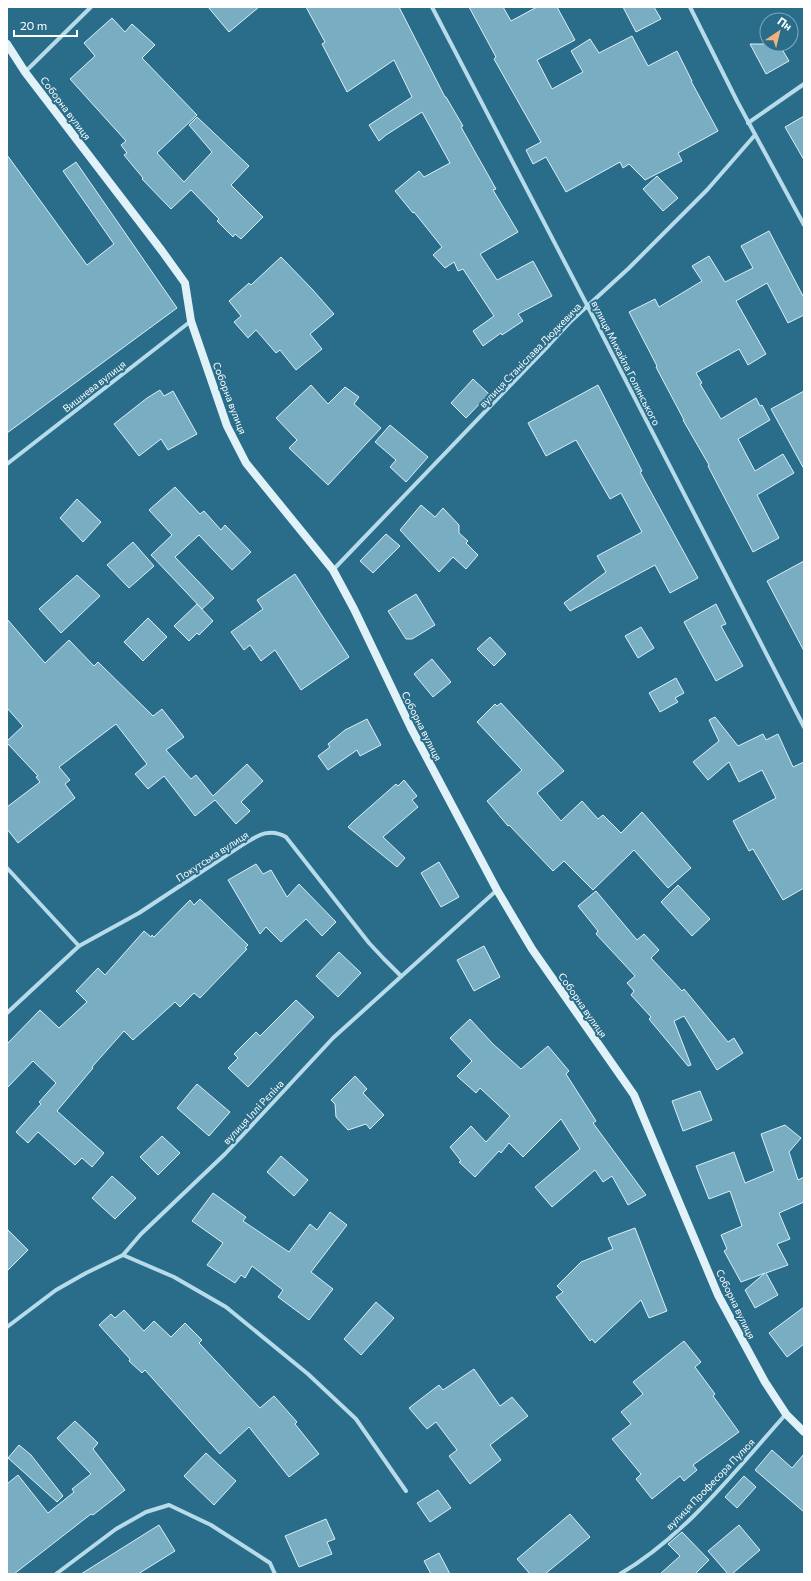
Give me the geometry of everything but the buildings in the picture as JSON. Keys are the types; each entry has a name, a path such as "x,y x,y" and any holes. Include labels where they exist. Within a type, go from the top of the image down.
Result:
{"street":[{"path":"25,72 91,7"},
{"name":"вулиця Михайла Голинського","path":"432,7 804,727"},
{"path":"690,7 748,123 804,224"},
{"name":"Соборна вулиця","path":"7,44 25,72 162,251 185,284 191,321 227,426 246,464 333,570 354,609 411,728 497,890 532,949 634,1095 718,1295 765,1382 786,1414 804,1432"},
{"path":"748,123 804,84"},
{"name":"вулиця Станіслава Людкевича","path":"333,570 571,321 588,307 707,190 755,136"},
{"name":"Вишнева вулиця","path":"7,464 191,321"},
{"name":"Покутська вулиця","path":"7,1013 79,946 139,913 258,836 269,832 278,833 286,837 369,943 401,976"},
{"path":"7,868 79,946"},
{"name":"вулиця Іллі Рєпіна","path":"7,1327 56,1290 123,1255 141,1234 225,1154 333,1038 497,890"},
{"path":"123,1255 174,1277 226,1307 302,1370 356,1419 406,1491"},
{"name":"вулиця Професора Пулюя","path":"620,1574 681,1528 727,1481 786,1414"},
{"path":"56,1574 116,1529 146,1512 169,1505 211,1525 270,1563 275,1574"}]}
